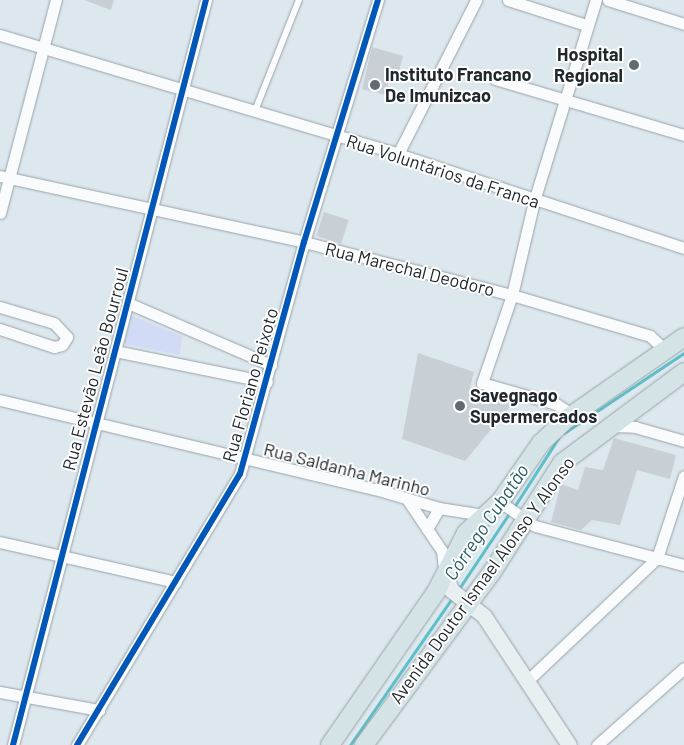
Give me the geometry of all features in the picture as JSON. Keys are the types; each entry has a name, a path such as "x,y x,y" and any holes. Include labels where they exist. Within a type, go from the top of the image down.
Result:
{"main road":[{"name":"Avenida Doutor Ismael Alonso Y Alonso","path":"330,745 446,580 466,533 484,515 502,504 541,442 568,418 684,337"},
{"name":"Avenida Doutor Ismael Alonso Y Alonso","path":"364,745 464,599 492,572 521,517 562,463 608,426 684,372"},
{"path":"446,580 464,599 480,611 569,745"}],"street":[{"path":"0,213 4,177 44,48 56,0"},
{"name":"Rua Estevão Leão Bourroul","path":"13,745 206,0"},
{"name":"Rua Floriano Peixoto","path":"77,745 232,492 245,458 272,365 304,242 378,0"},
{"path":"398,154 476,0"},
{"path":"508,0 586,25"},
{"path":"568,418 565,410 556,404 482,383 512,295 534,201 586,25 596,0"},
{"path":"608,0 684,24"},
{"name":"Rua Voluntários da Franca","path":"0,34 398,154 534,201 684,248"},
{"path":"495,79 684,135"},
{"name":"Rua Marechal Deodoro","path":"4,177 152,211 304,242 512,295 650,336 665,350"},
{"path":"128,303 272,365"},
{"path":"0,308 54,323 67,337 62,345 54,347 0,329"},
{"path":"115,351 267,382"},
{"name":"Rua Saldanha Marinho","path":"0,400 245,458 439,508 484,515"},
{"path":"608,426 635,427 684,442"},
{"path":"527,681 657,558 684,476"},
{"path":"407,499 442,551 446,580"},
{"path":"502,504 535,526 684,565"},
{"path":"427,529 439,508"},
{"path":"0,542 176,582"},
{"path":"598,745 684,668"},
{"path":"0,692 99,710"}],"lane":[{"path":"256,112 299,0"}],"shaded area":[{"path":"130,315 182,336 180,355 124,344"}],"building":[{"path":"84,0 114,0 111,10"},
{"path":"372,47 403,56 399,71 392,69 385,95 362,89"},
{"path":"324,212 349,220 341,244 316,236"},
{"name":"Savegnago Supermercados","path":"418,353 474,372 470,387 514,402 465,461 402,439"},
{"path":"614,438 676,455 670,479 637,470 620,525 592,520 581,530 551,522 561,484 578,490 585,467 603,470"}],"waterway":[{"name":"Córrego Cubatão","path":"564,433 684,353"},
{"name":"Córrego Cubatão","path":"514,507 559,437"},
{"name":"Córrego Cubatão","path":"458,590 510,512"},
{"name":"Córrego Cubatão","path":"350,745 453,597"}],"cycle path":[{"path":"13,745 206,0"},
{"path":"77,745 240,474 304,242 378,0"}],"place":[{"name":"Hospital Regional","path":"634,65"},
{"name":"Instituto Francano De Imunizcao","path":"375,85"},
{"name":"Savegnago Supermercados","path":"460,406"}]}
